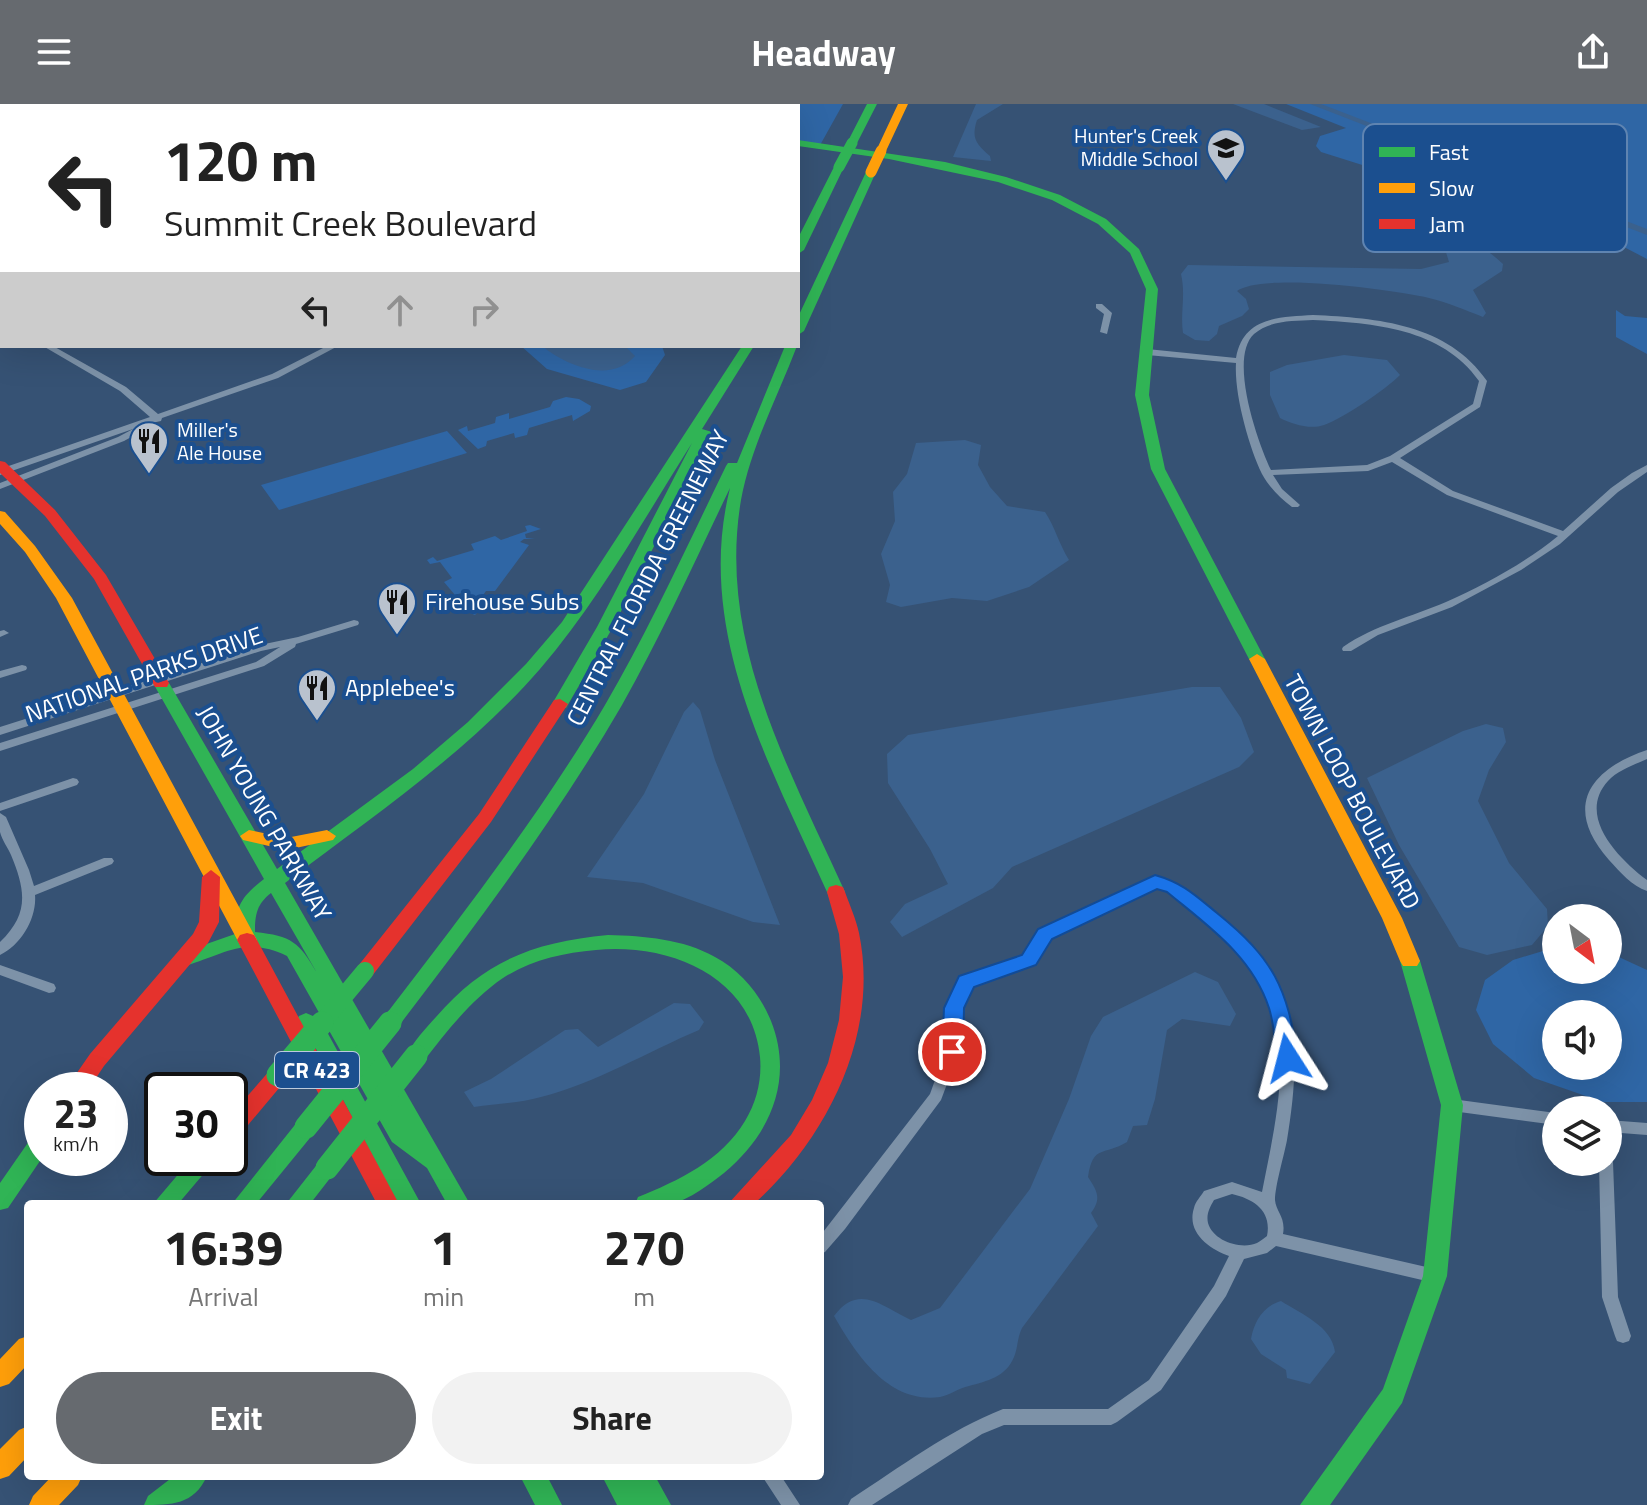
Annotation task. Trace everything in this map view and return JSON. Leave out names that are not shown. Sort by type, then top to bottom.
[{"type":"main road","points":[[800,246],[872,104]]},
{"type":"main road","points":[[800,327],[903,104]]},
{"type":"main road","name":"TOWN LOOP BOULEVARD","points":[[800,143],[997,178],[1076,205],[1120,231],[1132,243],[1143,258],[1152,288],[1141,388],[1158,469],[1392,918],[1417,978],[1452,1105],[1435,1276],[1393,1395],[1330,1486],[1313,1505]]},
{"type":"main road","name":"TOWN LOOP BOULEVARD","points":[[800,151],[997,178]]},
{"type":"main road","points":[[245,936],[245,915],[253,897],[474,726],[532,668],[568,625],[748,348]]},
{"type":"main road","name":"CENTRAL FLORIDA GREENEWAY","points":[[248,1110],[407,923],[467,843],[566,695],[748,348]]},
{"type":"main road","points":[[745,1200],[784,1160],[825,1099],[848,1038],[854,989],[853,940],[845,912],[745,688],[730,634],[725,597],[724,562],[735,495],[790,348]]},
{"type":"main road","name":"CENTRAL FLORIDA GREENEWAY","points":[[246,1200],[500,881],[615,703],[790,348]]},
{"type":"main road","name":"JOHN YOUNG PARKWAY","points":[[4,474],[50,513],[85,556],[164,687],[457,1200]]},
{"type":"main road","name":"CR 423","points":[[0,515],[45,570],[119,700],[386,1200]]},
{"type":"main road","points":[[249,836],[286,844],[304,843],[343,830]]},
{"type":"main road","points":[[89,1072],[185,959],[209,922],[211,872]]},
{"type":"main road","points":[[185,959],[210,946],[245,936],[285,944],[294,951],[400,1136],[439,1168]]},
{"type":"main road","points":[[300,1200],[468,994],[514,963],[544,951],[605,940],[636,941],[671,949],[719,971],[738,986],[765,1024],[772,1052],[772,1076],[766,1102],[755,1126],[724,1164],[691,1186],[656,1200]]},
{"type":"main road","points":[[284,1009],[313,1025],[408,1200]]},
{"type":"main road","points":[[0,1201],[24,1166]]},
{"type":"main road","points":[[168,1200],[190,1176]]},
{"type":"main road","points":[[0,1376],[24,1351]]},
{"type":"main road","points":[[0,1467],[24,1442]]},
{"type":"main road","points":[[42,1505],[65,1480]]},
{"type":"main road","points":[[157,1505],[189,1480]]},
{"type":"main road","points":[[535,1480],[549,1505]]},
{"type":"main road","points":[[617,1480],[631,1505]]},
{"type":"main road","points":[[643,1480],[658,1505]]},
{"type":"street","points":[[1099,306],[1108,313],[1104,332]]},
{"type":"street","points":[[1266,473],[1368,468],[1393,458],[1477,405],[1483,381],[1470,362],[1439,341],[1401,326],[1302,317],[1272,322],[1251,331],[1244,342],[1240,361],[1243,401],[1266,473],[1284,498],[1295,505]]},
{"type":"street","points":[[51,348],[123,389],[158,419]]},
{"type":"street","points":[[4,474],[121,439],[158,419],[275,376],[330,348]]},
{"type":"street","points":[[1147,352],[1240,361]]},
{"type":"street","points":[[1393,458],[1450,493],[1565,535]]},
{"type":"street","points":[[1347,649],[1367,633],[1461,599],[1565,535],[1598,501],[1647,468]]},
{"type":"street","name":"NATIONAL PARKS DRIVE","points":[[0,731],[260,664],[300,640],[354,623]]},
{"type":"street","points":[[0,675],[22,668]]},
{"type":"street","name":"NATIONAL PARKS DRIVE","points":[[0,747],[119,700]]},
{"type":"street","points":[[1647,754],[1604,777],[1593,794],[1591,809],[1595,832],[1611,856],[1647,887]]},
{"type":"street","points":[[0,950],[17,936],[30,909],[30,883],[0,817],[73,782]]},
{"type":"street","points":[[30,892],[108,861]]},
{"type":"street","points":[[824,1242],[936,1096],[952,1052],[954,1008],[966,982],[1029,960],[1045,934],[1155,882],[1173,887],[1238,940],[1261,966],[1280,1010],[1288,1058],[1287,1109],[1267,1204]]},
{"type":"street","points":[[0,970],[49,988]]},
{"type":"street","points":[[1452,1105],[1542,1117]]},
{"type":"street","points":[[1622,1127],[1647,1129]]},
{"type":"street","points":[[1606,1176],[1610,1297],[1623,1336]]},
{"type":"street","points":[[1219,1190],[1245,1190],[1267,1204],[1277,1221],[1274,1239],[1260,1251],[1239,1253],[1226,1250],[1205,1234],[1199,1224],[1202,1203],[1219,1190]]},
{"type":"street","points":[[1274,1239],[1435,1276]]},
{"type":"street","points":[[857,1505],[976,1429],[1003,1417],[1111,1417],[1155,1385],[1220,1291],[1239,1253]]},
{"type":"street","points":[[774,1480],[791,1505]]},
{"type":"shaded area","points":[[800,104],[843,104],[819,147],[800,143]]},
{"type":"shaded area","points":[[976,104],[1003,104],[977,120],[975,126],[976,140],[991,161],[953,157]]},
{"type":"shaded area","points":[[1233,104],[1264,104],[1321,127],[1302,130]]},
{"type":"shaded area","points":[[1286,104],[1647,104],[1647,259],[1627,249],[1627,124],[1363,124],[1363,165],[1321,152],[1316,146],[1320,136],[1346,128]]},
{"type":"shaded area","points":[[1446,252],[1489,252],[1503,264],[1502,271],[1473,290],[1486,313],[1483,317],[1412,295],[1330,284],[1274,283],[1237,291],[1246,299],[1249,309],[1242,316],[1219,326],[1217,334],[1209,341],[1195,340],[1183,333],[1181,274],[1188,265],[1421,269],[1449,262]]},
{"type":"shaded area","points":[[1616,310],[1625,316],[1647,318],[1647,354],[1616,337]]},
{"type":"shaded area","points":[[523,348],[663,348],[665,355],[646,382],[620,390],[547,369]]},
{"type":"shaded area","points":[[545,348],[627,348],[635,356],[614,369],[602,370],[576,365]]},
{"type":"shaded area","points":[[1344,355],[1387,360],[1400,375],[1364,403],[1324,425],[1307,427],[1280,418],[1270,395],[1270,372],[1287,365]]},
{"type":"shaded area","points":[[566,397],[579,399],[591,406],[590,411],[573,421],[572,415],[529,428],[527,435],[515,438],[514,433],[487,441],[486,446],[478,449],[458,430],[467,426],[468,431],[495,423],[496,417],[509,413],[509,419],[550,407],[553,401]]},
{"type":"shaded area","points":[[447,431],[467,453],[279,510],[261,485]]},
{"type":"shaded area","points":[[965,440],[981,445],[978,465],[990,487],[1007,506],[1045,512],[1069,560],[1029,587],[987,601],[952,598],[901,607],[886,602],[890,585],[881,554],[895,521],[893,492],[907,474],[916,443]]},
{"type":"shaded area","points":[[525,526],[541,529],[525,534],[526,538],[535,539],[520,542],[529,545],[495,591],[486,591],[479,601],[486,603],[475,615],[470,613],[478,608],[465,592],[455,595],[444,582],[452,578],[440,562],[430,564],[427,560],[433,557],[437,561],[474,550],[471,544],[495,536],[501,540],[527,531]]},
{"type":"shaded area","points":[[1192,687],[1220,687],[1241,718],[1254,752],[1239,767],[1012,867],[993,888],[902,937],[890,922],[905,904],[948,884],[930,849],[888,783],[887,754],[908,735]]},
{"type":"shaded area","points":[[693,702],[700,710],[715,760],[780,925],[753,922],[643,883],[587,877],[644,794],[684,712]]},
{"type":"shaded area","points":[[1486,724],[1503,728],[1506,742],[1489,770],[1478,801],[1509,863],[1543,904],[1542,933],[1532,945],[1487,955],[1459,947],[1399,845],[1367,778],[1463,731]]},
{"type":"shaded area","points":[[1542,951],[1542,984],[1622,984],[1622,958],[1647,970],[1647,1102],[1622,1102],[1622,1096],[1586,1096],[1534,1078],[1493,1044],[1476,1010],[1485,980],[1513,960]]},
{"type":"shaded area","points":[[1195,972],[1218,982],[1236,1014],[1230,1026],[1182,1019],[1167,1030],[1155,1099],[1147,1125],[1133,1126],[1127,1142],[1101,1152],[1093,1160],[1088,1177],[1097,1195],[1091,1213],[1098,1226],[1022,1328],[1011,1364],[995,1377],[940,1397],[905,1393],[889,1384],[863,1360],[834,1316],[843,1306],[861,1299],[871,1300],[911,1320],[940,1308],[1030,1189],[1069,1099],[1091,1036],[1103,1017]]},
{"type":"shaded area","points":[[674,1003],[690,1004],[704,1022],[699,1030],[601,1075],[561,1091],[508,1103],[474,1107],[464,1092],[491,1079],[565,1030],[578,1029],[598,1047]]},
{"type":"shaded area","points":[[1281,1301],[1322,1328],[1333,1343],[1335,1352],[1310,1384],[1287,1378],[1286,1370],[1261,1354],[1251,1339],[1260,1316]]},
{"type":"waterway","points":[[1314,104],[1366,124]]},
{"type":"waterway","points":[[1627,224],[1647,232]]},
{"type":"traffic: fast","points":[[852,143],[872,104]]},
{"type":"traffic: fast","points":[[800,143],[889,156],[1002,179],[1056,197],[1102,221],[1135,251],[1152,289],[1142,395],[1158,469],[1257,659]]},
{"type":"traffic: fast","points":[[839,167],[852,143]]},
{"type":"traffic: fast","points":[[800,246],[839,167]]},
{"type":"traffic: fast","points":[[800,327],[871,172]]},
{"type":"traffic: fast","points":[[245,936],[245,915],[253,897],[419,773],[474,726],[532,668],[568,625],[747,348]]},
{"type":"traffic: fast","points":[[790,348],[752,441],[734,500],[728,554],[730,605],[739,655],[753,703],[771,750],[836,892]]},
{"type":"traffic: fast","points":[[560,704],[605,627],[705,432]]},
{"type":"traffic: fast","points":[[394,1018],[509,865],[588,746],[645,646],[733,466]]},
{"type":"traffic: fast","points":[[161,683],[457,1200]]},
{"type":"traffic: fast","points":[[185,959],[239,940],[266,940],[294,951],[400,1136],[429,1160]]},
{"type":"traffic: fast","points":[[416,1056],[448,1017],[484,982],[512,964],[541,953],[573,945],[643,943],[677,950],[708,962],[735,981],[755,1007],[768,1041],[771,1073],[765,1103],[752,1130],[731,1154],[706,1175],[656,1200]]},
{"type":"traffic: fast","points":[[1313,1505],[1330,1486],[1393,1395],[1435,1276],[1452,1105],[1410,961]]},
{"type":"traffic: fast","points":[[278,1075],[365,971]]},
{"type":"traffic: fast","points":[[306,1127],[394,1018]]},
{"type":"traffic: fast","points":[[306,1021],[313,1025],[408,1200]]},
{"type":"traffic: fast","points":[[327,1168],[416,1056]]},
{"type":"traffic: fast","points":[[246,1200],[306,1127]]},
{"type":"traffic: fast","points":[[0,1201],[24,1166]]},
{"type":"traffic: fast","points":[[300,1200],[327,1168]]},
{"type":"traffic: fast","points":[[168,1200],[190,1176]]},
{"type":"traffic: fast","points":[[157,1505],[189,1480]]},
{"type":"traffic: fast","points":[[535,1480],[549,1505]]},
{"type":"traffic: fast","points":[[617,1480],[631,1505]]},
{"type":"traffic: fast","points":[[643,1480],[658,1505]]},
{"type":"traffic: slow","points":[[881,151],[903,104]]},
{"type":"traffic: slow","points":[[871,172],[881,151]]},
{"type":"traffic: slow","points":[[0,515],[30,549],[64,598],[247,940]]},
{"type":"traffic: slow","points":[[1257,659],[1392,918],[1410,961]]},
{"type":"traffic: slow","points":[[249,836],[286,844],[327,836]]},
{"type":"traffic: slow","points":[[0,1376],[24,1351]]},
{"type":"traffic: slow","points":[[0,1467],[24,1442]]},
{"type":"traffic: slow","points":[[42,1505],[65,1480]]},
{"type":"traffic: jam","points":[[0,465],[50,513],[101,578],[161,683]]},
{"type":"traffic: jam","points":[[365,971],[485,818],[560,704]]},
{"type":"traffic: jam","points":[[89,1072],[201,938],[209,922],[211,877]]},
{"type":"traffic: jam","points":[[743,1200],[771,1175],[799,1141],[822,1103],[839,1063],[850,1020],[853,977],[849,934],[836,892]]},
{"type":"traffic: jam","points":[[247,940],[386,1200]]},
{"type":"traffic: jam","points":[[248,1110],[278,1075]]},
{"type":"place","name":"Hunter's Creek Middle School","points":[[1226,182]]},
{"type":"place","name":"Miller's Ale House","points":[[149,475]]},
{"type":"place","name":"Firehouse Subs","points":[[397,636]]},
{"type":"place","name":"Applebee's","points":[[317,722]]},
{"type":"route","points":[[952,1052],[954,1008],[966,982],[1029,960],[1045,934],[1155,882],[1173,887],[1209,915],[1238,940],[1261,966],[1280,1010],[1288,1058]]}]
